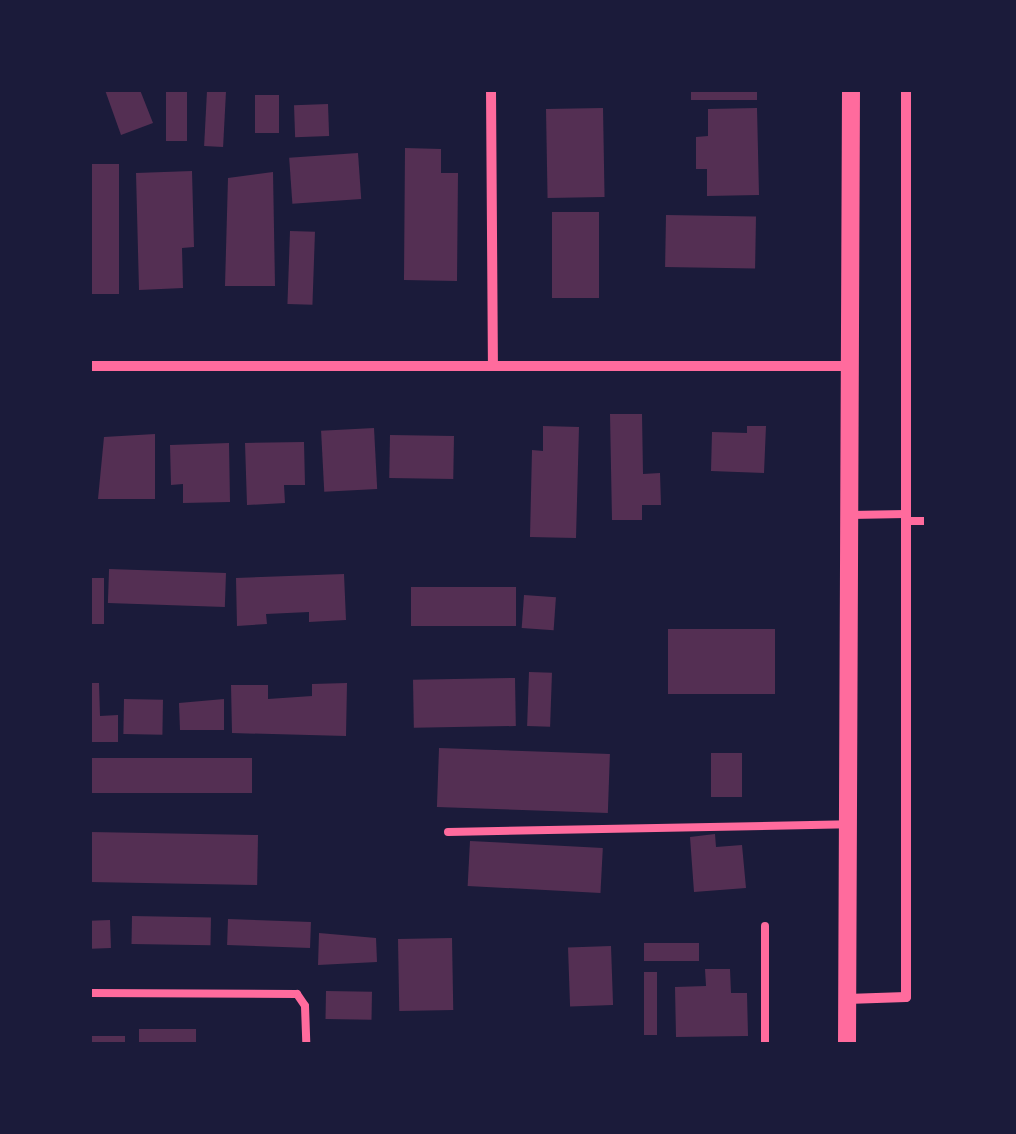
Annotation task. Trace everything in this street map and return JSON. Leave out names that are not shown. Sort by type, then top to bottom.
[{"type":"street","points":[[491,90],[493,364]]},
{"type":"street","points":[[847,1044],[851,90]]},
{"type":"street","points":[[847,998],[906,997],[906,90]]},
{"type":"street","points":[[90,366],[849,366]]},
{"type":"lane","points":[[849,514],[926,521]]},
{"type":"lane","points":[[448,832],[848,824]]},
{"type":"lane","points":[[765,1044],[766,926]]},
{"type":"lane","points":[[90,993],[297,994],[305,1006],[306,1044]]},
{"type":"building","points":[[105,90],[140,90],[153,123],[121,135]]},
{"type":"building","points":[[166,90],[187,90],[187,141],[166,141]]},
{"type":"building","points":[[691,90],[757,90],[757,100],[691,100]]},
{"type":"building","points":[[207,91],[226,92],[223,147],[204,146]]},
{"type":"building","points":[[255,95],[279,95],[279,133],[255,133]]},
{"type":"building","points":[[328,104],[329,136],[295,137],[294,105]]},
{"type":"building","points":[[603,108],[605,197],[548,198],[546,109]]},
{"type":"building","points":[[757,108],[759,195],[707,196],[707,169],[696,169],[696,137],[708,136],[708,109]]},
{"type":"building","points":[[405,148],[441,149],[441,173],[458,173],[457,281],[404,280]]},
{"type":"building","points":[[358,153],[361,199],[292,204],[289,158]]},
{"type":"building","points":[[90,164],[119,164],[119,294],[90,294]]},
{"type":"building","points":[[192,171],[194,247],[182,248],[183,288],[139,290],[136,173]]},
{"type":"building","points":[[273,172],[275,286],[225,286],[228,178]]},
{"type":"building","points":[[552,212],[599,212],[599,298],[552,298]]},
{"type":"building","points":[[666,215],[756,217],[755,269],[665,267]]},
{"type":"building","points":[[290,231],[315,232],[312,305],[287,304]]},
{"type":"building","points":[[610,414],[642,414],[643,474],[660,473],[661,505],[642,505],[642,520],[612,520]]},
{"type":"building","points":[[543,426],[579,427],[576,538],[530,537],[532,450],[543,451]]},
{"type":"building","points":[[747,426],[766,426],[764,473],[711,471],[712,432],[747,433]]},
{"type":"building","points":[[374,428],[377,489],[324,492],[321,431]]},
{"type":"building","points":[[155,434],[155,499],[98,499],[104,437]]},
{"type":"building","points":[[390,435],[454,436],[453,479],[389,478]]},
{"type":"building","points":[[304,442],[305,485],[284,485],[285,503],[247,505],[245,443]]},
{"type":"building","points":[[229,443],[230,502],[183,503],[183,484],[171,485],[170,445]]},
{"type":"building","points":[[109,569],[226,573],[225,607],[108,603]]},
{"type":"building","points":[[344,574],[346,620],[309,622],[309,612],[266,614],[267,624],[237,626],[236,578]]},
{"type":"building","points":[[90,578],[104,578],[104,624],[90,624]]},
{"type":"building","points":[[411,587],[516,587],[516,626],[411,626]]},
{"type":"building","points":[[524,595],[556,597],[554,630],[522,628]]},
{"type":"building","points":[[668,629],[775,629],[775,694],[668,694]]},
{"type":"building","points":[[529,672],[552,673],[550,727],[527,726]]},
{"type":"building","points":[[515,678],[516,726],[414,728],[413,680]]},
{"type":"building","points":[[90,683],[99,683],[100,716],[118,715],[118,742],[90,742]]},
{"type":"building","points":[[347,683],[346,736],[232,733],[231,685],[268,685],[268,699],[312,696],[312,684]]},
{"type":"building","points":[[124,699],[163,700],[162,735],[123,734]]},
{"type":"building","points":[[224,699],[224,730],[180,730],[179,703]]},
{"type":"building","points":[[439,748],[610,754],[608,813],[437,807]]},
{"type":"building","points":[[711,753],[742,753],[742,797],[711,797]]},
{"type":"building","points":[[90,758],[252,758],[252,793],[90,793]]},
{"type":"building","points":[[90,832],[258,835],[257,885],[90,882]]},
{"type":"building","points":[[715,834],[716,847],[742,845],[746,888],[694,892],[690,837]]},
{"type":"building","points":[[470,841],[603,848],[600,893],[468,886]]},
{"type":"building","points":[[132,916],[211,917],[210,945],[132,944]]},
{"type":"building","points":[[228,919],[311,922],[310,948],[227,945]]},
{"type":"building","points":[[110,920],[111,948],[91,949],[90,921]]},
{"type":"building","points":[[319,933],[376,938],[377,962],[318,965]]},
{"type":"building","points":[[452,938],[453,1010],[399,1011],[398,939]]},
{"type":"building","points":[[644,943],[699,943],[699,961],[644,961]]},
{"type":"building","points":[[611,946],[613,1005],[570,1006],[568,948]]},
{"type":"building","points":[[705,969],[730,969],[731,993],[747,993],[748,1036],[676,1037],[675,987],[706,986]]},
{"type":"building","points":[[644,972],[657,972],[657,1035],[644,1035]]},
{"type":"building","points":[[326,991],[372,992],[372,1020],[326,1019]]},
{"type":"building","points":[[139,1029],[196,1029],[196,1044],[139,1044]]},
{"type":"building","points":[[90,1036],[125,1036],[125,1044],[90,1044]]}]
